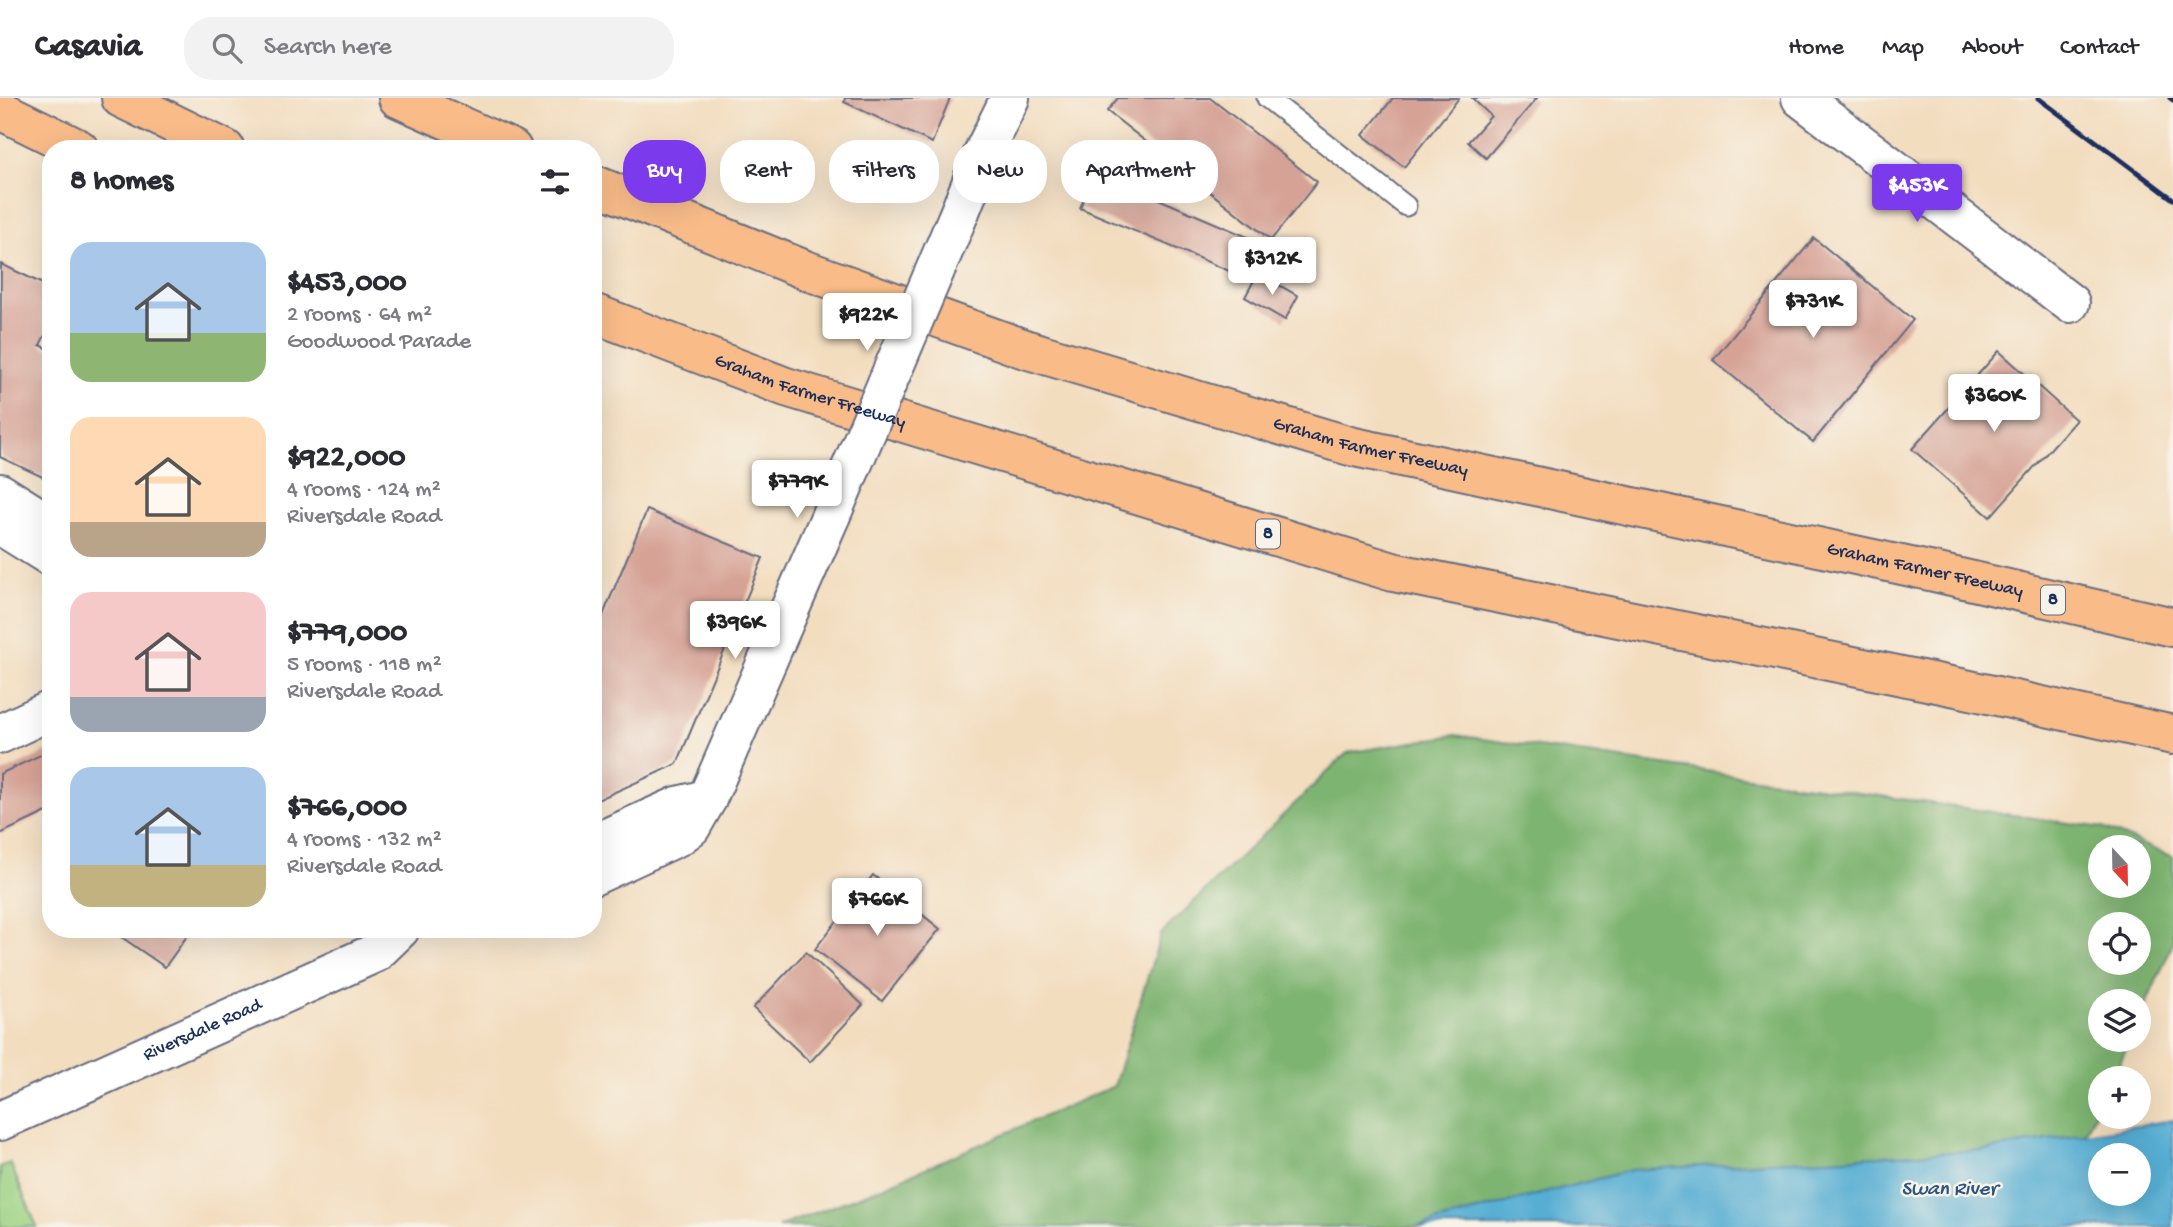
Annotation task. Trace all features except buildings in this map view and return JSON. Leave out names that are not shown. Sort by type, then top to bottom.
[{"type":"highway","points":[[121,98],[207,140]]},
{"type":"highway","points":[[398,98],[492,140]]},
{"type":"highway","points":[[0,110],[61,140]]},
{"type":"highway","name":"Graham Farmer Freeway","points":[[602,188],[808,271],[1025,349],[1350,446],[1920,569],[2173,627]]},
{"type":"highway","name":"Graham Farmer Freeway","points":[[602,316],[786,387],[1393,572],[1961,688],[2173,735]]},
{"type":"street","points":[[602,872],[679,836],[691,827],[707,799],[831,515],[985,149],[1010,98]]},
{"type":"street","points":[[1801,98],[2070,303]]},
{"type":"street","points":[[0,493],[42,519]]},
{"type":"street","points":[[0,525],[42,551]]},
{"type":"street","points":[[0,734],[42,714]]},
{"type":"street","points":[[602,840],[678,806],[707,799]]},
{"type":"street","name":"Riversdale Road","points":[[0,1121],[375,953],[391,938]]},
{"type":"lane","points":[[1267,98],[1406,206]]},
{"type":"green space","points":[[1455,735],[2103,828],[2120,835],[2088,835],[2088,898],[2151,898],[2151,848],[2173,857],[2173,943],[2151,993],[2151,989],[2088,989],[2088,1052],[2125,1052],[2118,1066],[2088,1066],[2088,1128],[2085,1134],[1987,1150],[1631,1170],[1417,1227],[778,1227],[875,1190],[1114,1086],[1161,934],[1347,753]]},
{"type":"green space","points":[[10,1163],[37,1227],[0,1227],[0,1167]]},
{"type":"water","name":"Swan River","points":[[2173,1120],[2173,1227],[1417,1227],[1631,1170],[1987,1150],[2117,1129],[2151,1129],[2151,1124]]},
{"type":"railway","points":[[2038,98],[2173,199]]}]
